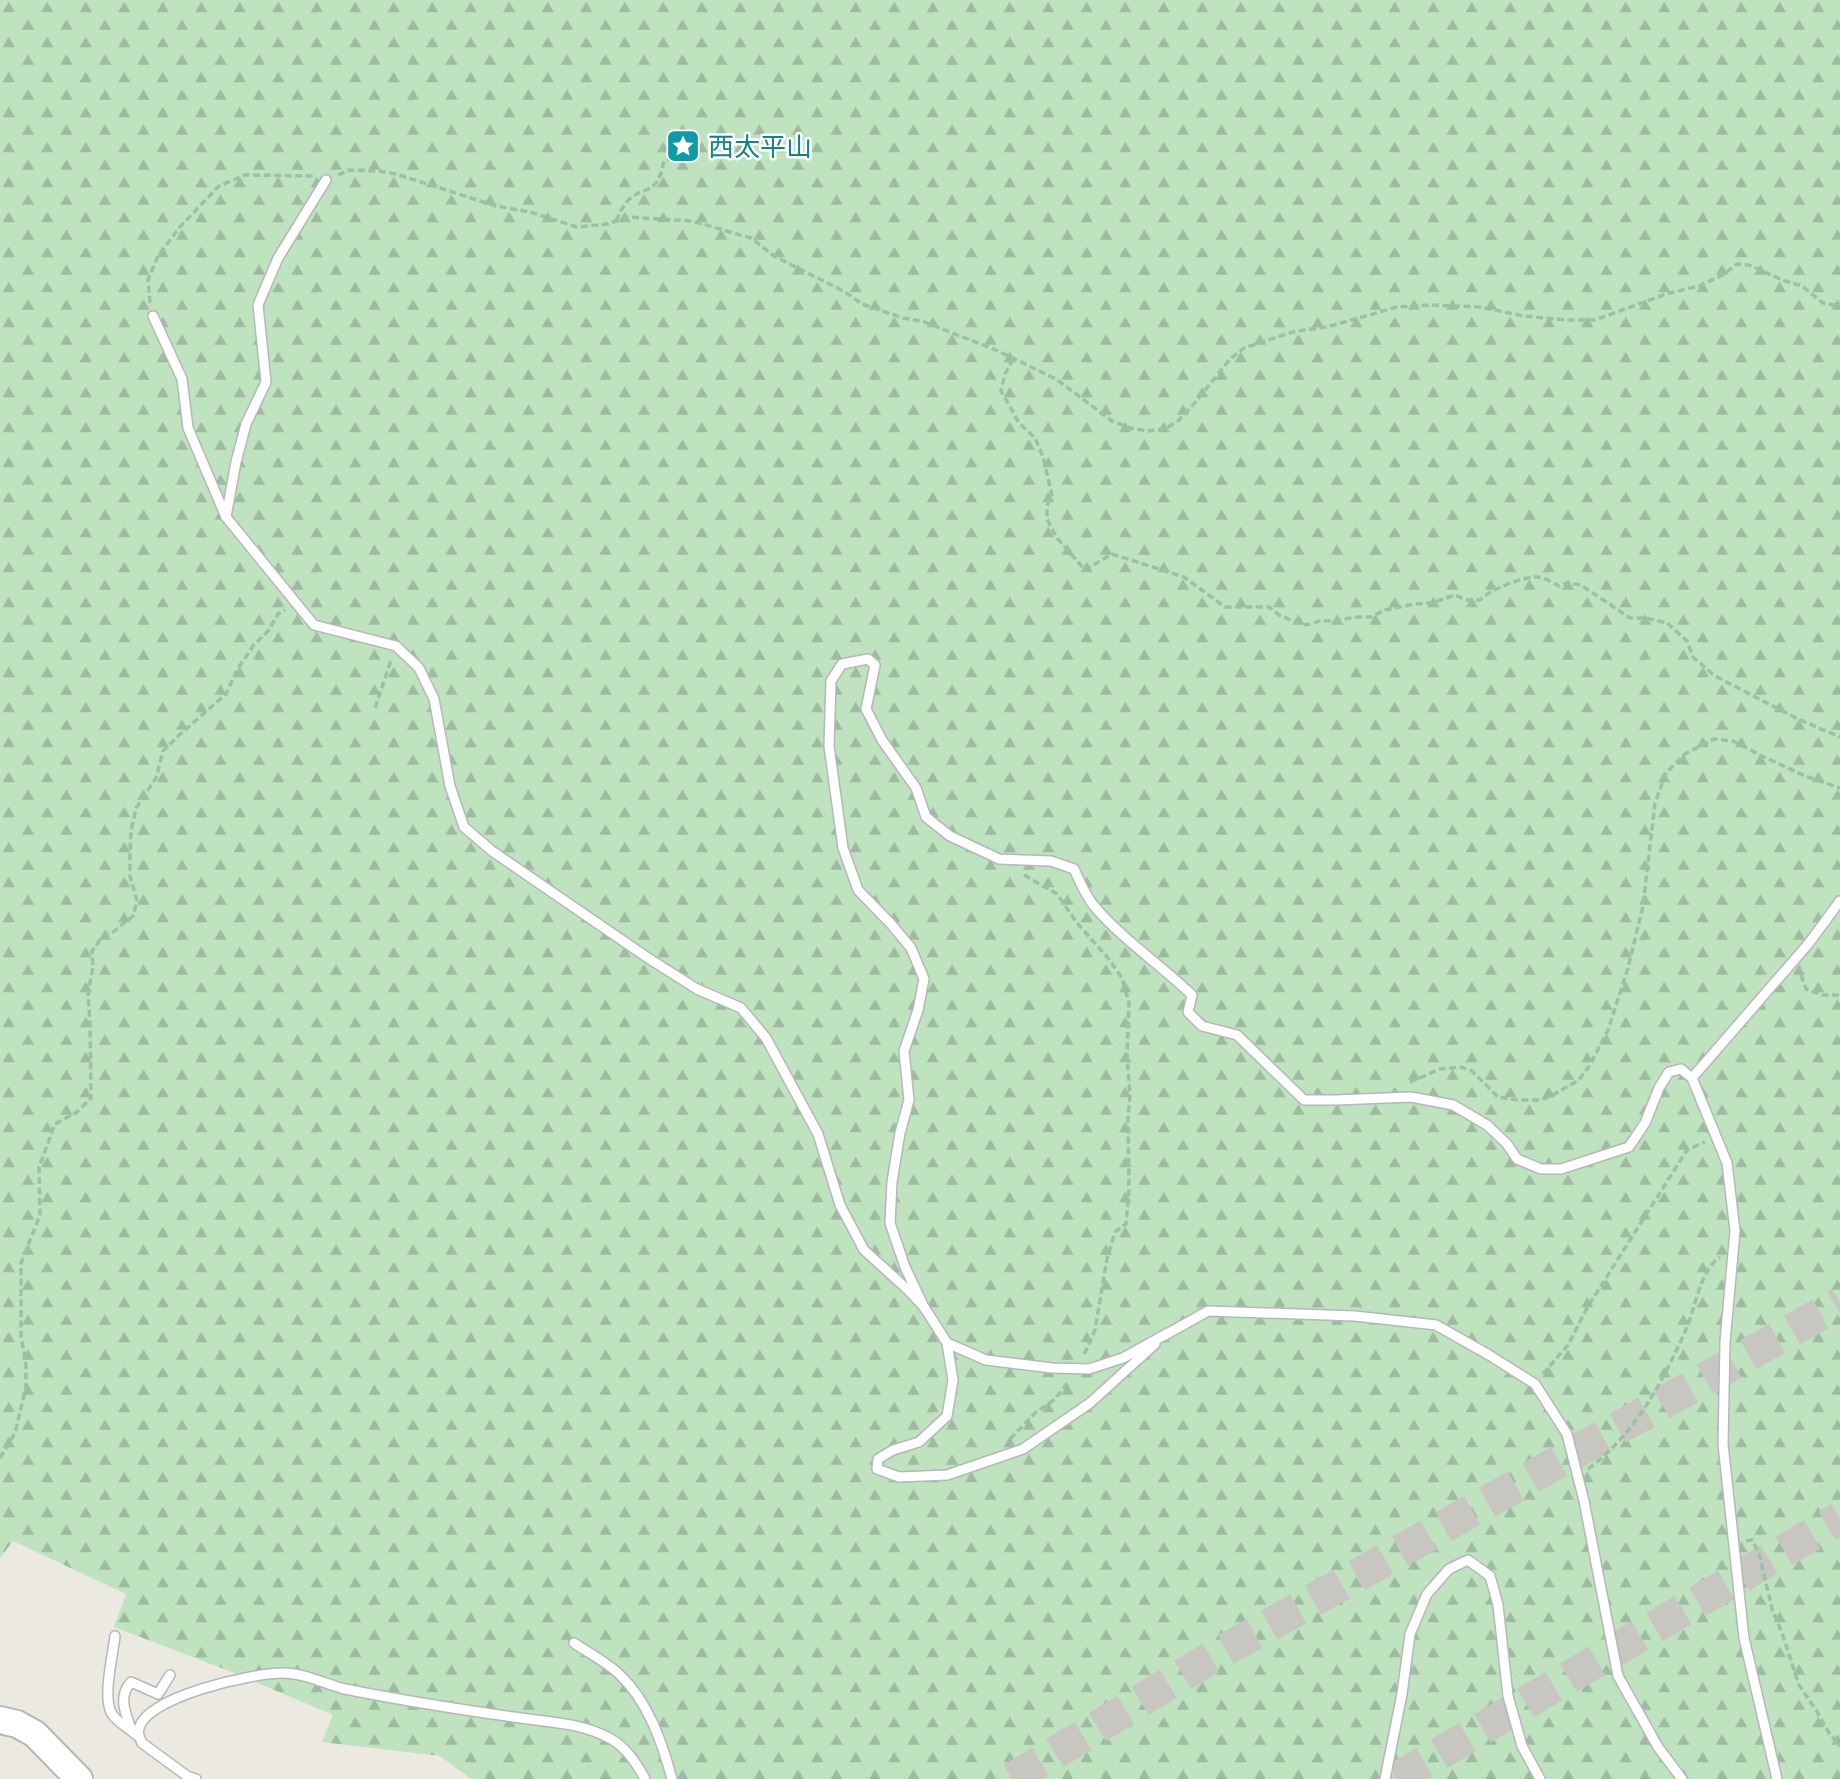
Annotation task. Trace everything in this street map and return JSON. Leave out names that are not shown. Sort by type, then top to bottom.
[{"type":"street","points":[[0,1720],[17,1724],[35,1734],[79,1779]]},
{"type":"lane","points":[[226,517],[246,424],[266,382],[258,305],[278,258],[326,180]]},
{"type":"lane","points":[[153,316],[182,379],[188,428],[226,517],[314,625],[396,646],[419,668],[434,699],[450,786],[464,827],[492,850],[648,958],[697,989],[741,1008],[766,1038],[818,1134],[840,1205],[864,1250],[924,1307]]},
{"type":"lane","points":[[1168,1333],[1090,1402],[1023,1449],[947,1475],[899,1477],[877,1469],[878,1459],[893,1450],[919,1442],[947,1416],[953,1380],[947,1343],[924,1307],[905,1267],[890,1223],[892,1182],[900,1133],[909,1100],[904,1051],[918,1010],[924,979],[911,948],[858,890],[843,848],[829,746],[831,681],[842,664],[869,659],[875,665],[866,709],[882,740],[916,788],[926,817],[950,836],[999,859],[1051,861],[1074,869],[1093,906],[1192,995],[1188,1012],[1202,1026],[1237,1035],[1304,1100],[1410,1097],[1453,1105],[1487,1125],[1507,1143],[1517,1159],[1541,1169],[1561,1169],[1629,1147],[1645,1123],[1659,1088],[1669,1072],[1681,1069],[1692,1078],[1727,1163],[1735,1231],[1725,1342],[1723,1444],[1744,1638],[1777,1779]]},
{"type":"lane","points":[[1692,1078],[1794,960],[1840,901]]},
{"type":"lane","points":[[947,1343],[986,1360],[1052,1368],[1089,1369],[1123,1358],[1208,1311],[1355,1316],[1436,1325],[1489,1355],[1535,1384],[1566,1434],[1618,1676],[1658,1747],[1682,1779]]},
{"type":"lane","points":[[1385,1779],[1402,1694],[1410,1634],[1427,1594],[1449,1569],[1468,1560],[1490,1576],[1498,1605],[1507,1696],[1522,1746],[1540,1779]]},
{"type":"lane","points":[[115,1636],[108,1704],[112,1714],[135,1733]]},
{"type":"lane","points":[[574,1643],[619,1674],[637,1694],[661,1741],[672,1779]]},
{"type":"lane","points":[[135,1733],[151,1711],[169,1701],[260,1675],[294,1673],[342,1688],[583,1727],[612,1739],[627,1751],[645,1779]]},
{"type":"lane","points":[[170,1675],[158,1694],[131,1682],[123,1699],[125,1712],[142,1743],[187,1776],[196,1779]]},
{"type":"path","points":[[616,221],[630,198],[658,181],[664,162],[682,156]]},
{"type":"path","points":[[153,316],[148,280],[158,256],[179,228],[219,187],[245,175],[314,175],[326,180],[349,170],[396,174],[496,206],[530,212],[577,227],[607,224],[627,217],[692,220],[751,237],[774,256],[845,292],[862,304],[930,324],[972,340],[1056,379],[1112,421],[1148,431],[1165,429],[1178,421],[1230,359],[1244,348],[1296,331],[1327,327],[1397,307],[1480,307],[1524,316],[1595,320],[1666,294],[1699,286],[1723,275],[1737,264],[1749,265],[1785,282],[1802,286],[1823,303],[1840,306]]},
{"type":"path","points":[[1013,359],[1005,374],[1001,391],[1019,423],[1035,438],[1043,457],[1052,495],[1047,506],[1047,519],[1057,538],[1085,570],[1112,554],[1184,577],[1224,607],[1269,607],[1279,615],[1302,625],[1371,617],[1385,610],[1432,603],[1455,595],[1466,600],[1480,600],[1486,593],[1539,577],[1559,586],[1567,583],[1581,585],[1630,618],[1646,618],[1667,623],[1687,641],[1693,657],[1715,676],[1798,719],[1840,737]]},
{"type":"path","points":[[0,1458],[15,1433],[26,1387],[26,1365],[20,1336],[22,1263],[40,1215],[39,1167],[55,1124],[77,1112],[91,1098],[88,994],[93,967],[92,951],[102,937],[133,916],[137,901],[130,876],[130,856],[131,831],[136,808],[156,778],[163,751],[226,694],[237,670],[253,646],[268,631],[278,614],[296,603]]},
{"type":"path","points":[[375,708],[396,646]]},
{"type":"path","points":[[1406,1083],[1440,1069],[1461,1067],[1472,1071],[1498,1097],[1540,1100],[1579,1080],[1608,1030],[1628,968],[1643,906],[1655,803],[1666,774],[1685,754],[1714,739],[1734,741],[1762,757],[1840,788]]},
{"type":"path","points":[[993,1459],[1027,1421],[1055,1399],[1079,1368],[1095,1330],[1107,1259],[1115,1232],[1126,1224],[1130,1095],[1127,1057],[1129,1003],[1122,978],[1057,894],[999,859]]},
{"type":"path","points":[[1794,960],[1806,989],[1822,995],[1840,995]]},
{"type":"path","points":[[1535,1384],[1569,1345],[1587,1308],[1687,1150],[1716,1137]]},
{"type":"path","points":[[1577,1476],[1607,1455],[1626,1434],[1658,1389],[1686,1331],[1702,1284],[1713,1262],[1734,1248]]},
{"type":"path","points":[[1735,1544],[1752,1540],[1759,1553],[1772,1609],[1798,1685],[1840,1746]]},
{"type":"green space","points":[[0,0],[1840,0],[1840,1779],[471,1779],[440,1756],[322,1742],[333,1715],[237,1674],[114,1627],[126,1594],[13,1541],[0,1558]]},
{"type":"tunnel","points":[[1012,1779],[1209,1659],[1840,1303]]},
{"type":"tunnel","points":[[1396,1779],[1840,1518]]},
{"type":"place","name":"西太平山","points":[[683,146]]}]
